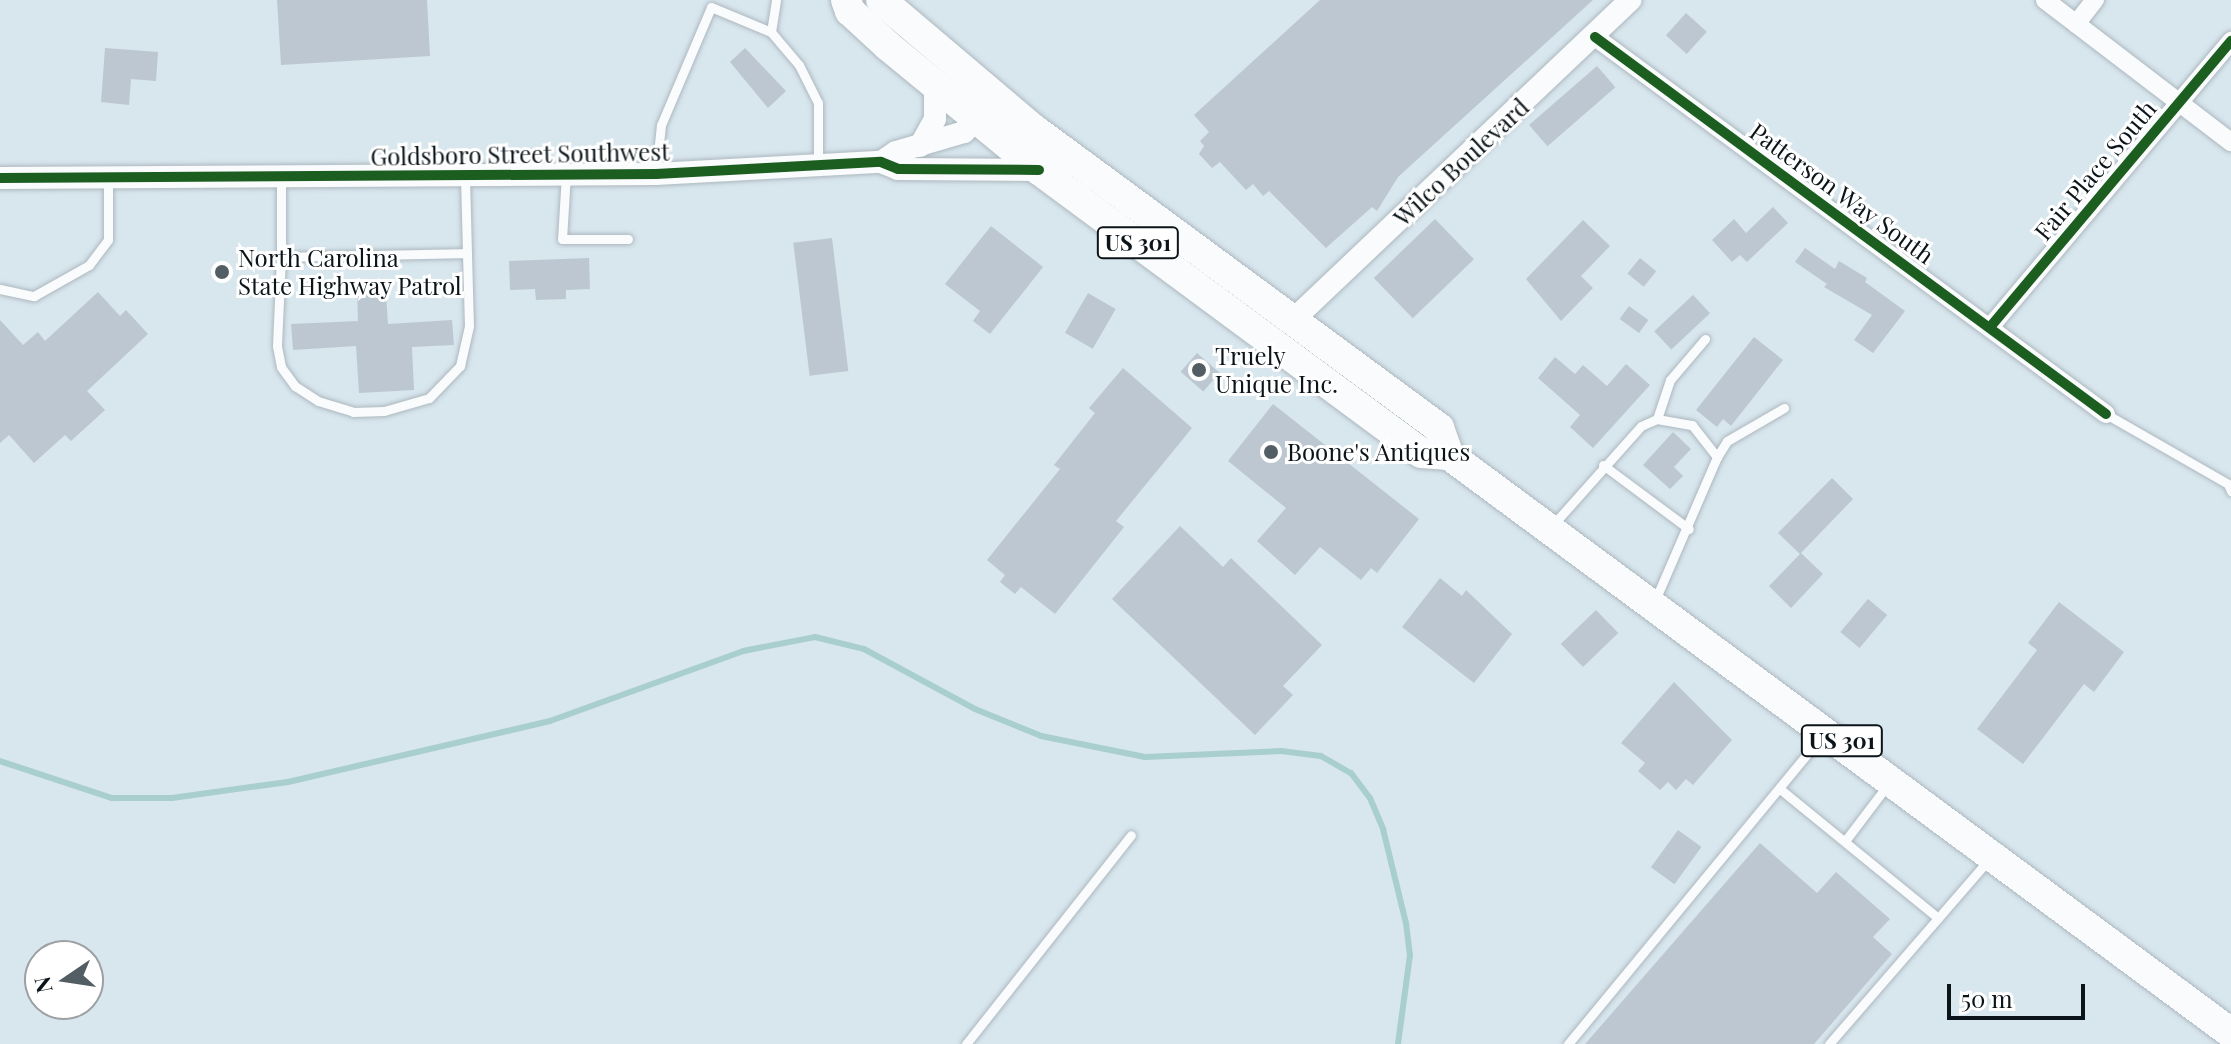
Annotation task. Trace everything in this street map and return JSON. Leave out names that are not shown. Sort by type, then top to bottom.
[{"type":"highway","name":"US 301","points":[[846,0],[850,11],[935,88],[986,110],[1291,322],[1439,428],[1449,455]]},
{"type":"highway","name":"US 301","points":[[881,0],[1039,170],[1421,453],[1449,455],[1892,778],[2231,1033]]},
{"type":"street","name":"Wilco Boulevard","points":[[1291,322],[1595,37],[1630,0]]},
{"type":"street","points":[[2045,0],[2231,142]]},
{"type":"street","points":[[2076,24],[2095,0]]},
{"type":"street","name":"Patterson Way South","points":[[1595,37],[1991,326],[2106,414]]},
{"type":"street","name":"Fair Place South","points":[[1991,326],[2176,102],[2231,41]]},
{"type":"street","points":[[920,146],[935,119],[935,88]]},
{"type":"street","name":"Goldsboro Street Southwest","points":[[0,178],[656,174],[881,162],[964,132],[986,110]]},
{"type":"street","name":"Goldsboro Street Southwest","points":[[881,162],[898,169],[1039,170]]},
{"type":"lane","points":[[771,32],[776,0]]},
{"type":"lane","points":[[656,174],[661,125],[711,4],[771,32],[799,65],[818,103],[818,164]]},
{"type":"lane","points":[[566,174],[562,239],[628,239]]},
{"type":"lane","points":[[281,176],[277,346],[281,367],[295,386],[318,401],[353,412],[384,411],[429,398],[460,366],[469,326],[465,175]]},
{"type":"lane","points":[[0,289],[34,296],[89,265],[108,240],[108,177]]},
{"type":"lane","points":[[281,257],[467,253]]},
{"type":"lane","points":[[1657,419],[1670,380],[1705,339]]},
{"type":"lane","points":[[1652,605],[1689,529],[1717,457],[1727,441],[1784,408]]},
{"type":"lane","points":[[2106,414],[2230,485]]},
{"type":"lane","points":[[1549,529],[1641,426],[1657,419],[1692,425],[1717,457]]},
{"type":"lane","points":[[1603,465],[1689,529]]},
{"type":"lane","points":[[1568,1044],[1827,730]]},
{"type":"lane","points":[[1845,841],[1892,778]]},
{"type":"lane","points":[[1780,789],[1938,918]]},
{"type":"lane","points":[[966,1044],[1131,835]]},
{"type":"lane","points":[[1829,1044],[1994,854]]},
{"type":"building","points":[[277,0],[427,0],[430,56],[281,65]]},
{"type":"building","points":[[1320,0],[1593,0],[1398,177],[1377,211],[1372,207],[1326,248],[1269,191],[1263,196],[1253,184],[1246,190],[1220,162],[1212,168],[1199,154],[1204,146],[1200,141],[1209,132],[1194,115]]},
{"type":"building","points":[[1686,13],[1707,32],[1687,54],[1666,35]]},
{"type":"building","points":[[105,48],[158,52],[156,81],[131,79],[129,105],[101,102]]},
{"type":"building","points":[[745,48],[786,91],[768,108],[730,62]]},
{"type":"building","points":[[1597,66],[1615,87],[1547,146],[1529,125]]},
{"type":"building","points":[[1773,207],[1788,223],[1747,262],[1740,255],[1732,262],[1712,240],[1734,219],[1746,233]]},
{"type":"building","points":[[1435,219],[1474,259],[1413,318],[1374,278]]},
{"type":"building","points":[[1583,220],[1610,246],[1581,276],[1593,288],[1561,321],[1526,279]]},
{"type":"building","points":[[991,226],[1043,267],[990,334],[973,321],[980,311],[945,284]]},
{"type":"building","points":[[832,238],[848,371],[810,376],[793,243]]},
{"type":"building","points":[[1805,248],[1835,269],[1839,261],[1867,278],[1865,282],[1905,311],[1873,353],[1854,340],[1872,315],[1824,287],[1827,284],[1795,262]]},
{"type":"building","points":[[589,258],[590,289],[566,290],[566,299],[536,300],[535,289],[510,290],[509,261]]},
{"type":"building","points":[[1640,258],[1656,271],[1644,287],[1627,274]]},
{"type":"building","points":[[385,281],[388,324],[452,320],[454,345],[412,347],[414,390],[359,393],[356,346],[293,350],[291,324],[358,321],[357,290],[365,290],[365,282]]},
{"type":"building","points":[[98,292],[120,316],[126,310],[148,334],[87,391],[105,410],[71,441],[65,435],[34,463],[9,435],[0,443],[0,320],[23,345],[38,332],[45,341]]},
{"type":"building","points":[[1088,293],[1116,309],[1093,349],[1065,333]]},
{"type":"building","points":[[1693,295],[1710,313],[1671,349],[1654,331]]},
{"type":"building","points":[[1629,306],[1648,320],[1639,333],[1620,319]]},
{"type":"building","points":[[1754,337],[1783,360],[1731,426],[1723,419],[1717,427],[1696,410]]},
{"type":"building","points":[[1197,353],[1220,373],[1203,392],[1181,372]]},
{"type":"building","points":[[1555,357],[1575,374],[1583,365],[1607,386],[1626,364],[1650,385],[1593,448],[1570,427],[1580,415],[1538,378]]},
{"type":"building","points":[[1123,368],[1192,428],[1116,521],[1124,527],[1055,614],[1021,587],[1015,594],[1000,582],[1005,575],[987,560],[1060,469],[1054,465],[1095,413],[1089,408]]},
{"type":"building","points":[[1273,404],[1419,519],[1377,573],[1371,568],[1361,580],[1320,547],[1295,575],[1257,541],[1286,508],[1228,461]]},
{"type":"building","points":[[1673,432],[1691,449],[1674,467],[1683,476],[1670,489],[1643,465]]},
{"type":"building","points":[[1832,478],[1853,499],[1801,553],[1823,574],[1791,608],[1769,586],[1800,554],[1778,533]]},
{"type":"building","points":[[1180,526],[1223,567],[1231,558],[1322,645],[1283,686],[1293,695],[1255,735],[1112,599]]},
{"type":"building","points":[[1440,578],[1462,596],[1466,590],[1512,634],[1474,683],[1402,627]]},
{"type":"building","points":[[1868,599],[1887,615],[1860,648],[1840,632]]},
{"type":"building","points":[[2059,602],[2124,652],[2094,692],[2084,684],[2023,764],[1977,729],[2037,650],[2028,643]]},
{"type":"building","points":[[1596,610],[1618,633],[1583,667],[1561,644]]},
{"type":"building","points":[[1674,682],[1732,740],[1693,785],[1686,779],[1676,790],[1668,782],[1660,790],[1638,771],[1645,763],[1621,743]]},
{"type":"building","points":[[1678,830],[1701,847],[1674,884],[1651,867]]},
{"type":"building","points":[[1760,843],[1817,893],[1836,872],[1890,919],[1873,937],[1892,954],[1814,1044],[1585,1044]]},
{"type":"waterway","points":[[0,761],[112,798],[172,798],[288,782],[550,721],[743,651],[815,637],[864,649],[975,709],[1041,736],[1145,757],[1281,751],[1321,756],[1351,773],[1370,798],[1383,829],[1406,923],[1410,955],[1398,1044]]},
{"type":"cycle path","points":[[1595,37],[2106,414]]},
{"type":"cycle path","points":[[1991,326],[2231,41]]},
{"type":"cycle path","points":[[0,178],[656,174],[881,162],[898,169],[1039,170]]},
{"type":"place","name":"North Carolina State Highway Patrol","points":[[222,272]]},
{"type":"place","name":"Truely Unique Inc.","points":[[1199,370]]},
{"type":"place","name":"Boone's Antiques","points":[[1271,452]]}]
